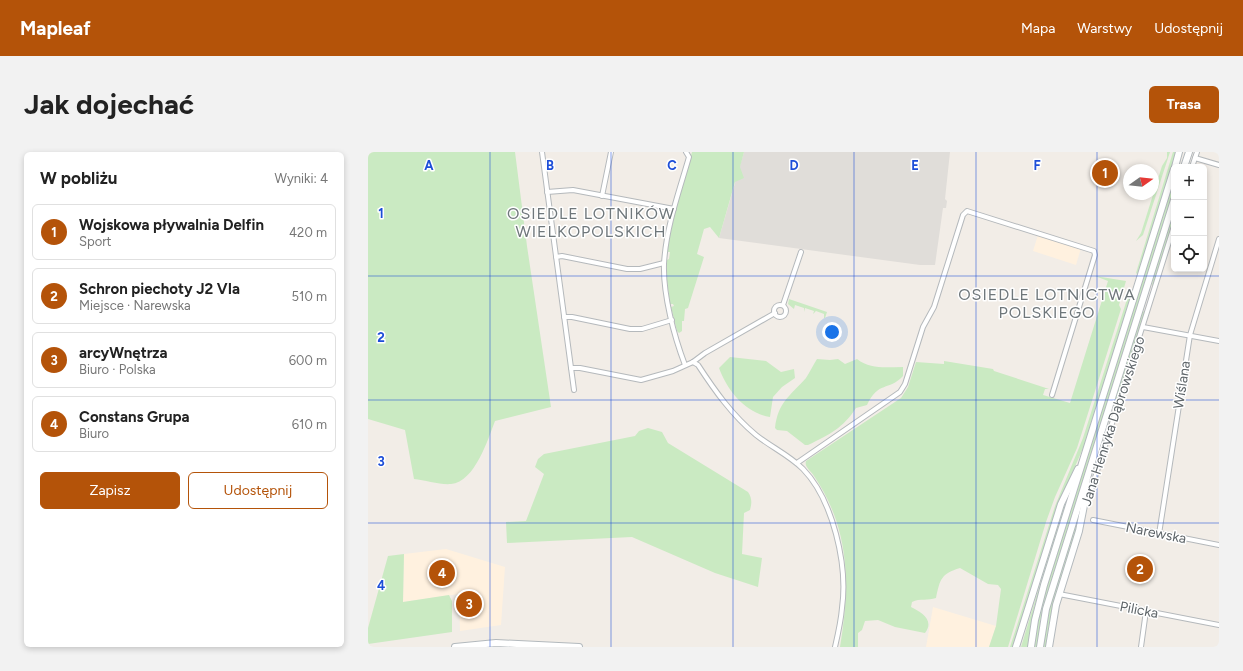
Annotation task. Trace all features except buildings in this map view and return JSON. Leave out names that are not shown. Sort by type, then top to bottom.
[{"type":"main road","name":"Jana Henryka Dąbrowskiego","points":[[1175,164],[1179,152]]},
{"type":"main road","points":[[1185,164],[1189,152]]},
{"type":"main road","name":"Jana Henryka Dąbrowskiego","points":[[1086,453],[1171,178]]},
{"type":"main road","name":"Jana Henryka Dąbrowskiego","points":[[1096,450],[1171,210]]},
{"type":"main road","points":[[1049,647],[1052,621],[1080,524],[1096,450]]},
{"type":"main road","points":[[1040,647],[1046,608],[1096,450]]},
{"type":"main road","points":[[1017,647],[1063,500],[1086,453]]},
{"type":"main road","points":[[1031,647],[1042,594],[1086,453]]},
{"type":"main road","points":[[455,647],[496,643],[579,647]]},
{"type":"street","points":[[542,152],[574,390]]},
{"type":"street","points":[[602,196],[611,152]]},
{"type":"street","points":[[685,366],[665,289],[664,263],[666,243],[674,209],[689,157],[686,152]]},
{"type":"street","points":[[1193,164],[1197,152]]},
{"type":"street","points":[[1195,158],[1219,165]]},
{"type":"street","points":[[547,192],[573,190],[674,209]]},
{"type":"street","points":[[797,463],[897,395],[905,384],[923,327],[934,307],[963,215],[967,211],[1094,251],[1095,256],[1052,395]]},
{"type":"street","name":"Jana Henryka Dąbrowskiego","points":[[1080,524],[1171,235]]},
{"type":"street","name":"Wiślana","points":[[1159,534],[1190,335],[1219,240]]},
{"type":"street","points":[[775,313],[778,316],[784,315],[786,310],[783,305],[801,252]]},
{"type":"street","points":[[556,257],[562,256],[627,269],[640,269],[664,263]]},
{"type":"street","points":[[775,313],[776,306],[783,305]]},
{"type":"street","points":[[571,368],[580,368],[641,380],[674,371],[693,362],[705,353],[775,313]]},
{"type":"street","points":[[564,317],[572,317],[630,329],[642,329],[672,320]]},
{"type":"street","points":[[1142,327],[1190,335],[1219,342]]},
{"type":"street","points":[[693,362],[698,365],[733,414],[757,436],[797,463],[814,483],[830,516],[836,535],[843,593],[842,608],[835,647]]},
{"type":"street","name":"Narewska","points":[[1094,520],[1219,545]]},
{"type":"street","name":"Pilicka","points":[[1059,594],[1219,625]]},
{"type":"street","points":[[1141,647],[1146,611]]},
{"type":"shaded area","points":[[744,152],[950,152],[945,199],[947,201],[946,208],[943,208],[935,265],[920,265],[719,238]]},
{"type":"shaded area","points":[[1038,235],[1081,248],[1076,265],[1033,251]]},
{"type":"shaded area","points":[[446,549],[505,567],[501,625],[460,631],[459,594],[403,602],[404,554]]},
{"type":"shaded area","points":[[933,607],[996,626],[989,647],[926,647]]},
{"type":"green space","points":[[368,152],[515,152],[527,246],[551,407],[495,421],[474,468],[467,476],[451,484],[442,484],[414,479],[405,430],[368,419]]},
{"type":"green space","points":[[692,152],[744,152],[740,167],[744,178],[735,182],[719,238],[710,227],[704,229],[697,254],[704,257],[688,308],[685,309],[684,321],[682,321],[682,331],[679,333],[677,331],[671,307],[674,306],[673,304],[670,304],[667,281],[667,260],[669,259],[670,252],[667,252],[667,248]]},
{"type":"green space","points":[[1167,152],[1170,152],[1159,186],[1159,176],[1162,166],[1167,158]]},
{"type":"green space","points":[[1173,152],[1177,152],[1173,164],[1171,164],[1171,171],[1144,258],[1137,274],[1136,273]]},
{"type":"green space","points":[[1171,190],[1171,199],[1051,581],[1041,617],[1037,647],[1034,647],[1038,620],[1045,593]]},
{"type":"green space","points":[[1151,200],[1154,200],[1143,235],[1136,241],[1141,233]]},
{"type":"green space","points":[[1171,218],[1171,230],[1154,284],[1152,286],[1153,277]]},
{"type":"green space","points":[[1095,276],[1126,281],[1119,305],[1121,309],[1077,448],[1055,497],[1046,522],[1008,647],[989,647],[996,626],[1001,589],[998,585],[988,584],[960,568],[942,578],[936,598],[912,602],[911,607],[919,611],[928,620],[928,628],[925,633],[895,627],[878,620],[865,621],[862,630],[858,633],[858,647],[840,647],[846,599],[844,551],[832,509],[821,486],[807,467],[806,461],[901,398],[908,387],[916,362],[944,364],[944,361],[993,369],[994,371],[1049,389],[1045,389],[1043,395],[1070,403],[1108,281]]},
{"type":"green space","points":[[1128,296],[1130,296],[1130,302],[1087,439],[1060,501],[1013,647],[1010,647],[1055,506],[1083,438]]},
{"type":"green space","points":[[789,299],[827,312],[825,318],[824,314],[816,311],[813,314],[814,311],[805,308],[804,312],[804,308],[795,305],[794,309],[788,304]]},
{"type":"green space","points":[[1143,311],[1145,313],[1099,462],[1099,457],[1117,393]]},
{"type":"green space","points":[[730,357],[766,361],[781,372],[794,369],[795,378],[782,387],[773,397],[770,417],[761,415],[745,406],[732,392],[719,368]]},
{"type":"green space","points":[[817,359],[838,359],[845,364],[857,359],[862,363],[873,366],[903,367],[903,376],[893,384],[876,392],[871,397],[867,405],[856,408],[841,426],[816,441],[805,445],[787,431],[777,430],[775,428],[782,406],[806,378]]},
{"type":"green space","points":[[648,428],[662,432],[668,443],[748,492],[751,498],[751,505],[750,510],[744,513],[742,554],[762,558],[758,587],[715,573],[632,537],[507,543],[506,522],[526,521],[544,474],[535,467],[538,459],[544,454],[635,436],[639,431]]},
{"type":"green space","points":[[1071,491],[1034,608],[1028,647],[1021,647],[1062,511]]},
{"type":"green space","points":[[1083,500],[1081,515],[1055,596],[1046,647],[1042,647],[1049,609]]},
{"type":"green space","points":[[404,554],[403,602],[449,595],[452,601],[452,632],[368,644],[368,628],[388,556]]},
{"type":"place","name":"Wojskowa pływalnia Delfin","points":[[1105,173]]},
{"type":"place","name":"Schron piechoty J2 VIa","points":[[1140,569]]},
{"type":"place","name":"Constans Grupa","points":[[442,573]]},
{"type":"place","name":"arcyWnętrza","points":[[469,604]]},
{"type":"district","name":"OSIEDLE LOTNIKÓW WIELKOPOLSKICH","points":[[591,222]]},
{"type":"district","name":"OSIEDLE LOTNICTWA POLSKIEGO","points":[[1047,303]]}]
